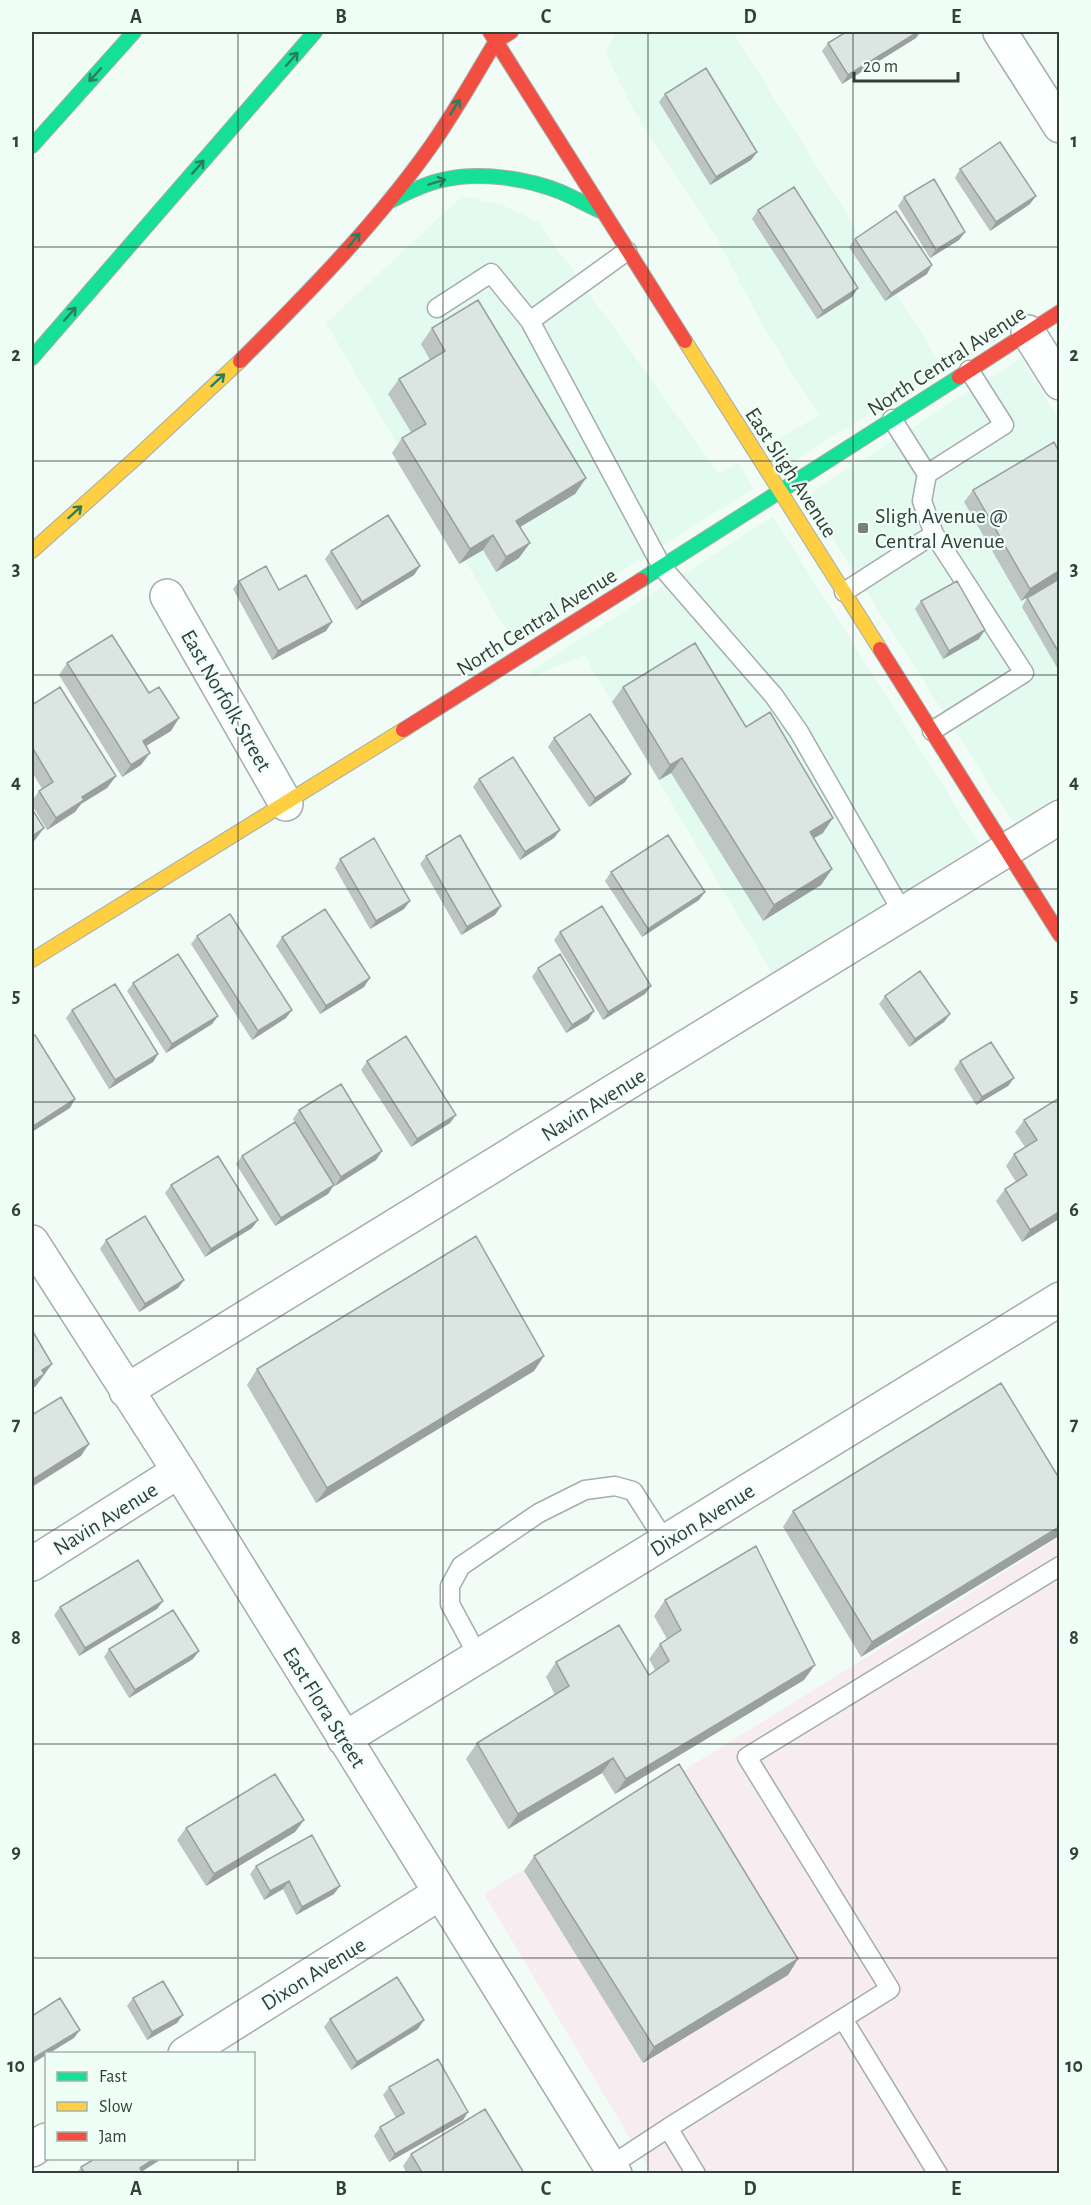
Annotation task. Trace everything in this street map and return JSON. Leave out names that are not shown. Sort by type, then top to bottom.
[{"type":"main road","points":[[32,146],[134,32]]},
{"type":"main road","points":[[32,358],[315,32]]},
{"type":"main road","points":[[32,551],[128,465],[327,273],[429,148],[493,36],[511,32]]},
{"type":"main road","name":"East Sligh Avenue","points":[[493,36],[1007,849],[1059,935]]},
{"type":"main road","points":[[383,205],[417,188],[439,181],[480,176],[559,191],[603,213]]},
{"type":"main road","name":"North Central Avenue","points":[[32,960],[286,804],[662,567],[1059,312]]},
{"type":"street","points":[[1000,32],[1059,126]]},
{"type":"street","points":[[1028,332],[1059,383]]},
{"type":"street","name":"East Norfolk Street","points":[[167,596],[286,804]]},
{"type":"street","name":"Navin Avenue","points":[[126,1391],[1059,817]]},
{"type":"street","name":"East Flora Street","points":[[32,1242],[179,1472],[613,2170]]},
{"type":"street","name":"Dixon Avenue","points":[[344,1738],[1059,1299]]},
{"type":"street","name":"Navin Avenue","points":[[32,1564],[179,1472]]},
{"type":"street","name":"Dixon Avenue","points":[[188,2052],[440,1893]]},
{"type":"street","points":[[32,2150],[45,2141]]},
{"type":"lane","points":[[530,321],[627,251]]},
{"type":"lane","points":[[437,308],[491,273],[530,321],[662,567],[752,670],[799,732],[903,913]]},
{"type":"lane","points":[[927,474],[1004,425],[969,370]]},
{"type":"lane","points":[[892,419],[927,474],[922,501],[934,534],[1024,673],[932,731]]},
{"type":"lane","points":[[844,592],[934,534]]},
{"type":"lane","points":[[478,1656],[450,1604],[450,1586],[461,1566],[539,1513],[585,1490],[615,1486],[633,1491],[665,1541]]},
{"type":"lane","points":[[613,2170],[668,2128],[890,1989],[747,1757],[1059,1566]]},
{"type":"lane","points":[[843,2019],[938,2174]]},
{"type":"lane","points":[[668,2128],[696,2174]]},
{"type":"shaded area","points":[[615,32],[733,32],[941,365],[963,353],[787,466],[773,443],[819,415],[768,335],[717,239],[634,111],[606,54]]},
{"type":"shaded area","points":[[462,196],[502,205],[538,222],[719,474],[738,463],[754,488],[512,640],[326,323]]},
{"type":"shaded area","points":[[1021,358],[1059,420],[1059,795],[1014,823],[806,496]]},
{"type":"shaded area","points":[[773,517],[980,844],[772,973],[584,655],[534,676],[530,671]]},
{"type":"shaded area","points":[[1059,1538],[1059,2173],[651,2173],[484,1894]]},
{"type":"building","points":[[846,32],[918,32],[848,75],[828,43]]},
{"type":"building","points":[[706,68],[757,152],[716,177],[665,94]]},
{"type":"building","points":[[1000,142],[1036,196],[996,222],[960,169]]},
{"type":"building","points":[[934,179],[965,232],[936,250],[904,197]]},
{"type":"building","points":[[794,187],[858,288],[823,311],[758,210]]},
{"type":"building","points":[[896,211],[932,265],[891,293],[855,239]]},
{"type":"building","points":[[478,300],[586,478],[516,521],[530,543],[506,557],[493,535],[470,549],[402,438],[426,424],[399,379],[445,351],[432,328]]},
{"type":"building","points":[[1054,442],[1059,452],[1059,571],[1030,589],[973,490]]},
{"type":"building","points":[[388,515],[420,566],[362,602],[331,551]]},
{"type":"building","points":[[266,566],[279,590],[306,575],[332,622],[278,651],[239,581]]},
{"type":"building","points":[[1059,579],[1059,653],[1027,598]]},
{"type":"building","points":[[957,581],[985,630],[949,651],[921,601]]},
{"type":"building","points":[[112,635],[149,693],[159,687],[179,718],[143,741],[150,753],[131,765],[67,663]]},
{"type":"building","points":[[695,643],[746,727],[770,712],[833,818],[810,832],[832,869],[774,905],[682,758],[670,765],[623,687]]},
{"type":"building","points":[[60,687],[116,776],[82,797],[84,800],[56,818],[39,791],[53,782],[32,747],[32,705]]},
{"type":"building","points":[[590,714],[631,774],[595,798],[554,738]]},
{"type":"building","points":[[513,757],[560,830],[525,852],[479,779]]},
{"type":"building","points":[[32,809],[44,828],[32,836]]},
{"type":"building","points":[[460,835],[501,906],[467,927],[426,856]]},
{"type":"building","points":[[668,835],[705,892],[648,929],[611,872]]},
{"type":"building","points":[[374,838],[410,901],[376,921],[340,859]]},
{"type":"building","points":[[602,906],[651,986],[608,1012],[560,932]]},
{"type":"building","points":[[325,909],[370,978],[326,1006],[282,937]]},
{"type":"building","points":[[230,914],[292,1010],[258,1031],[197,936]]},
{"type":"building","points":[[178,954],[218,1016],[172,1044],[133,983]]},
{"type":"building","points":[[560,954],[594,1011],[572,1025],[538,968]]},
{"type":"building","points":[[920,971],[950,1014],[915,1039],[885,996]]},
{"type":"building","points":[[115,984],[158,1054],[115,1080],[72,1010]]},
{"type":"building","points":[[35,1035],[75,1099],[32,1127],[32,1037]]},
{"type":"building","points":[[406,1036],[456,1115],[417,1139],[367,1061]]},
{"type":"building","points":[[991,1042],[1014,1078],[982,1097],[960,1061]]},
{"type":"building","points":[[341,1084],[382,1151],[341,1177],[299,1110]]},
{"type":"building","points":[[1059,1098],[1059,1212],[1030,1230],[1005,1189],[1027,1175],[1014,1154],[1037,1140],[1024,1120]]},
{"type":"building","points":[[295,1122],[334,1185],[281,1218],[242,1156]]},
{"type":"building","points":[[218,1156],[258,1220],[211,1249],[171,1185]]},
{"type":"building","points":[[145,1216],[184,1280],[145,1304],[106,1240]]},
{"type":"building","points":[[476,1236],[544,1356],[327,1488],[257,1369]]},
{"type":"building","points":[[32,1330],[52,1364],[42,1370],[44,1374],[32,1382]]},
{"type":"building","points":[[1001,1383],[1059,1478],[1059,1527],[872,1642],[793,1511]]},
{"type":"building","points":[[61,1397],[89,1444],[32,1480],[32,1415]]},
{"type":"building","points":[[756,1546],[815,1665],[626,1779],[613,1758],[518,1814],[477,1743],[569,1686],[556,1662],[619,1625],[649,1675],[669,1661],[660,1644],[681,1630],[665,1600]]},
{"type":"building","points":[[138,1560],[163,1601],[85,1648],[60,1607]]},
{"type":"building","points":[[173,1610],[199,1651],[135,1690],[109,1649]]},
{"type":"building","points":[[679,1764],[798,1959],[654,2047],[534,1856]]},
{"type":"building","points":[[275,1774],[304,1820],[214,1874],[186,1828]]},
{"type":"building","points":[[312,1835],[340,1886],[302,1907],[289,1881],[270,1891],[256,1866]]},
{"type":"building","points":[[397,1977],[424,2020],[357,2062],[330,2019]]},
{"type":"building","points":[[163,1981],[183,2015],[152,2032],[133,1998]]},
{"type":"building","points":[[60,1998],[80,2030],[32,2059],[32,2016]]},
{"type":"building","points":[[438,2059],[468,2112],[395,2154],[380,2127],[404,2113],[389,2087]]},
{"type":"building","points":[[485,2109],[524,2173],[423,2174],[411,2154]]},
{"type":"building","points":[[93,2160],[152,2160],[140,2168],[143,2174],[85,2174],[81,2167]]},
{"type":"traffic: fast","points":[[32,146],[134,32]]},
{"type":"traffic: fast","points":[[32,358],[315,32]]},
{"type":"traffic: fast","points":[[390,201],[435,182],[456,177],[486,176],[502,177],[547,187],[603,212]]},
{"type":"traffic: fast","points":[[641,580],[959,377]]},
{"type":"traffic: slow","points":[[685,341],[880,649]]},
{"type":"traffic: slow","points":[[32,551],[240,361]]},
{"type":"traffic: slow","points":[[32,960],[403,730]]},
{"type":"traffic: jam","points":[[490,32],[685,341]]},
{"type":"traffic: jam","points":[[240,361],[316,284],[388,203],[440,133],[496,41],[511,32]]},
{"type":"traffic: jam","points":[[959,377],[1060,312]]},
{"type":"traffic: jam","points":[[403,730],[641,580]]},
{"type":"traffic: jam","points":[[880,649],[1060,935]]},
{"type":"place","name":"Sligh Avenue @ Central Avenue","points":[[863,528]]}]
